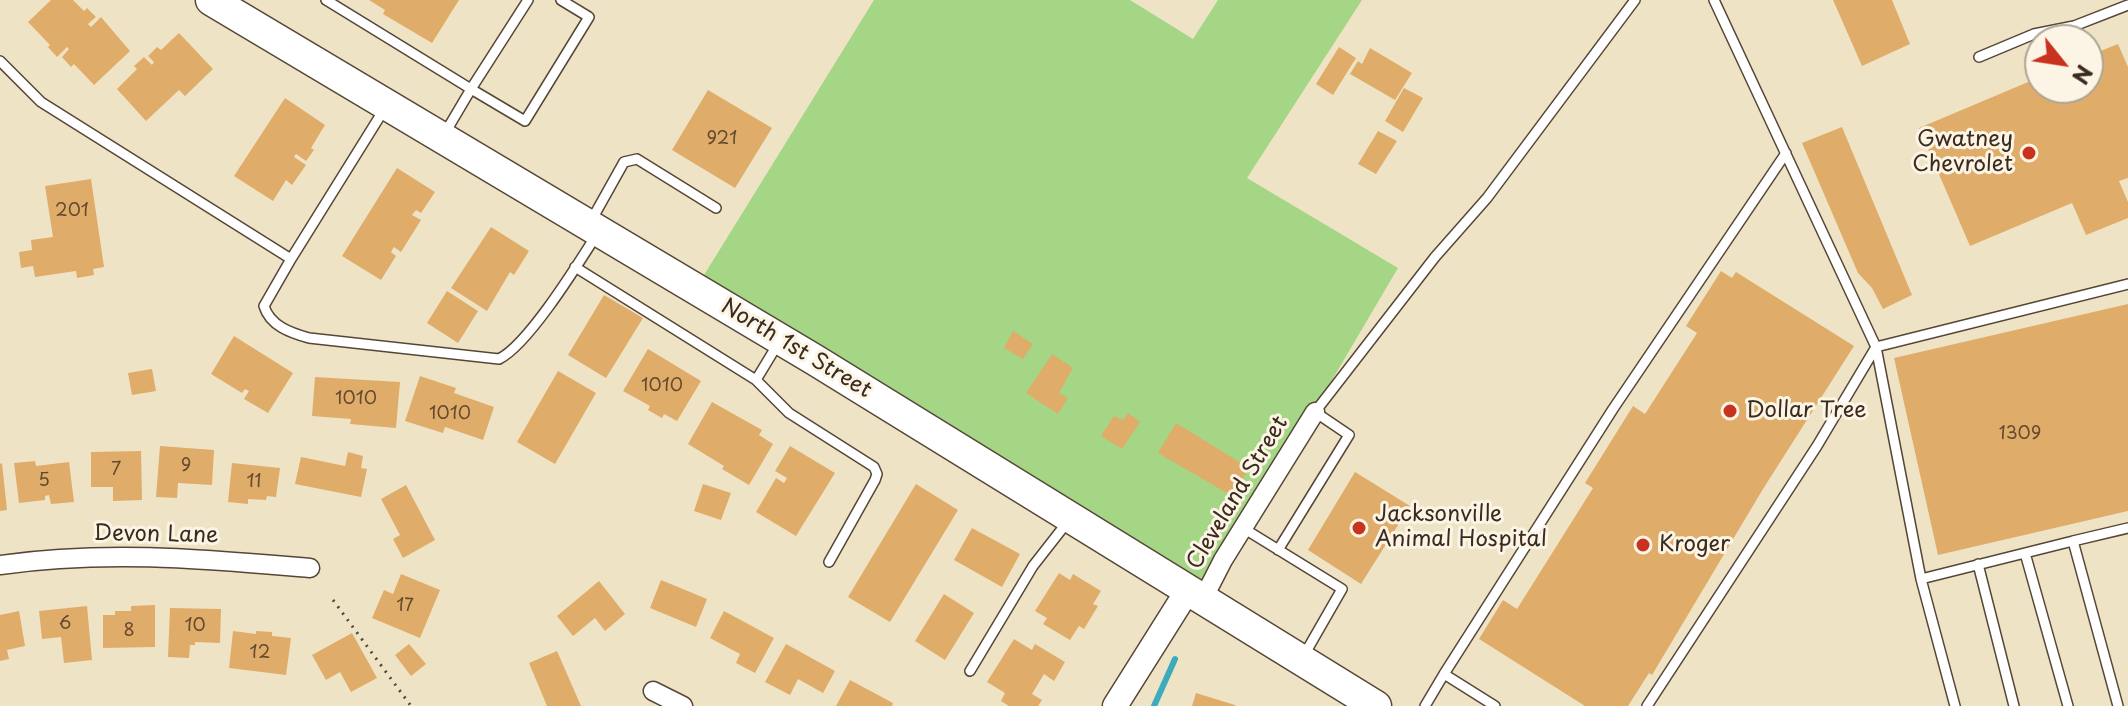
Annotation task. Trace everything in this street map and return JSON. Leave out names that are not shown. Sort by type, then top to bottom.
[{"type":"main road","name":"North 1st Street","points":[[227,4],[386,105],[781,339],[1376,706]]},
{"type":"street","name":"Cleveland Street","points":[[1195,594],[1243,528],[1315,412]]},
{"type":"street","name":"Devon Lane","points":[[0,565],[109,555],[178,556],[310,568]]},
{"type":"street","points":[[1115,706],[1195,594]]},
{"type":"street","points":[[653,691],[683,706]]},
{"type":"lane","points":[[326,0],[525,121],[589,17],[561,0]]},
{"type":"lane","points":[[442,137],[528,0]]},
{"type":"lane","points":[[1278,550],[1349,435],[1315,412],[1435,257],[1487,198],[1635,0]]},
{"type":"lane","points":[[1714,0],[1876,347],[1921,579],[1955,706]]},
{"type":"lane","points":[[1979,57],[2034,34],[2074,26],[2128,5]]},
{"type":"lane","points":[[0,61],[41,102],[291,259]]},
{"type":"lane","points":[[386,105],[264,306],[266,315],[293,334],[499,359],[511,353],[527,335],[575,267],[624,162],[637,159],[716,208]]},
{"type":"lane","points":[[1425,706],[1613,409],[1786,153]]},
{"type":"lane","points":[[575,267],[756,380],[789,413],[874,467],[877,474],[875,480],[829,562]]},
{"type":"lane","points":[[1647,706],[1817,446],[1876,347],[2128,284]]},
{"type":"lane","points":[[756,380],[781,339]]},
{"type":"lane","points":[[970,671],[1025,578],[1071,518]]},
{"type":"lane","points":[[1243,528],[1342,589],[1301,660]]},
{"type":"lane","points":[[1921,579],[2073,541],[2127,531]]},
{"type":"lane","points":[[2073,541],[2118,706]]},
{"type":"lane","points":[[2025,553],[2068,706]]},
{"type":"lane","points":[[1978,564],[2014,706]]},
{"type":"lane","points":[[1444,674],[1495,706]]},
{"type":"path","points":[[333,600],[411,706]]},
{"type":"green space","points":[[874,0],[1130,0],[1193,39],[1218,0],[1362,0],[1247,178],[1398,268],[1203,599],[696,288]]},
{"type":"building","points":[[51,0],[73,0],[84,11],[87,8],[96,17],[88,24],[91,27],[101,17],[130,51],[94,85],[74,64],[71,67],[62,57],[69,49],[67,47],[57,57],[28,22]]},
{"type":"building","points":[[369,0],[459,0],[432,43],[383,14],[385,10]]},
{"type":"building","points":[[1833,0],[1892,0],[1910,44],[1862,66]]},
{"type":"building","points":[[179,33],[213,69],[185,96],[179,90],[146,121],[117,89],[137,69],[134,66],[144,57],[152,65],[154,62],[148,56],[157,47],[161,50]]},
{"type":"building","name":"Gwatney Chevrolet","points":[[2118,44],[2128,67],[2128,178],[2119,181],[2128,202],[2128,218],[2086,235],[2072,203],[1970,246],[1919,128],[2024,84],[2024,104],[2104,104],[2104,50]]},
{"type":"building","points":[[1339,47],[1356,58],[1333,95],[1316,84]]},
{"type":"building","points":[[1370,48],[1412,73],[1395,100],[1350,74],[1358,61],[1362,64]]},
{"type":"building","points":[[1404,88],[1423,98],[1403,132],[1385,121]]},
{"type":"building","points":[[708,90],[772,128],[735,188],[672,150]]},
{"type":"building","points":[[285,98],[325,125],[306,161],[296,154],[294,157],[306,165],[292,185],[286,180],[273,201],[234,176]]},
{"type":"building","points":[[1842,127],[1912,295],[1883,309],[1872,288],[1858,273],[1802,143]]},
{"type":"building","points":[[1378,131],[1397,141],[1376,174],[1358,164]]},
{"type":"building","points":[[397,168],[435,192],[421,213],[416,210],[412,215],[421,220],[401,252],[394,247],[391,252],[396,256],[381,280],[342,256]]},
{"type":"building","points":[[91,179],[104,267],[93,269],[94,275],[77,278],[76,271],[35,277],[33,266],[21,268],[19,252],[32,250],[31,240],[53,237],[45,186]]},
{"type":"building","points":[[491,227],[529,251],[514,275],[510,272],[487,311],[451,288]]},
{"type":"building","name":"Kroger","points":[[1721,271],[1732,278],[1736,272],[1854,346],[1763,489],[1652,675],[1649,673],[1628,706],[1585,706],[1479,639],[1503,600],[1517,609],[1593,488],[1585,483],[1633,406],[1645,414],[1697,333],[1686,326]]},
{"type":"building","points":[[447,291],[478,311],[458,343],[427,323]]},
{"type":"building","points":[[604,295],[643,318],[606,378],[568,355]]},
{"type":"building","points":[[2128,304],[2128,511],[1938,555],[1894,358]]},
{"type":"building","points":[[1013,331],[1033,344],[1023,359],[1004,348]]},
{"type":"building","points":[[234,336],[293,373],[268,413],[244,399],[249,391],[245,389],[242,393],[211,374]]},
{"type":"building","points":[[648,349],[701,381],[677,421],[664,414],[662,418],[648,410],[650,406],[623,391]]},
{"type":"building","points":[[1052,354],[1073,368],[1059,393],[1068,398],[1058,414],[1026,393]]},
{"type":"building","points":[[152,369],[156,391],[132,395],[128,373]]},
{"type":"building","points":[[558,371],[596,393],[555,464],[517,442]]},
{"type":"building","points":[[420,376],[456,388],[454,393],[494,407],[483,440],[445,427],[443,433],[405,421]]},
{"type":"building","points":[[315,377],[400,382],[396,428],[350,424],[351,419],[312,416]]},
{"type":"building","points":[[712,402],[762,430],[759,435],[773,444],[749,485],[688,444]]},
{"type":"building","points":[[1128,413],[1140,422],[1122,449],[1101,436],[1114,416],[1123,420]]},
{"type":"building","points":[[1176,423],[1249,468],[1232,496],[1158,453]]},
{"type":"building","points":[[160,446],[214,450],[212,485],[178,483],[177,498],[156,497]]},
{"type":"building","points":[[790,446],[835,473],[796,536],[756,512],[776,478],[784,483],[787,478],[775,471]]},
{"type":"building","points":[[141,451],[142,500],[113,501],[113,487],[91,487],[91,452]]},
{"type":"building","points":[[348,452],[363,456],[361,468],[367,469],[361,497],[295,484],[301,457],[345,466]]},
{"type":"building","points":[[35,461],[36,466],[69,462],[74,502],[51,504],[49,495],[45,496],[45,500],[19,503],[14,463]]},
{"type":"building","points":[[232,463],[280,468],[276,497],[248,499],[248,504],[228,502]]},
{"type":"building","points":[[0,464],[7,510],[0,511]]},
{"type":"building","name":"Jacksonville Animal Hospital","points":[[1355,472],[1410,506],[1361,584],[1308,550]]},
{"type":"building","points":[[703,484],[731,493],[721,520],[694,511]]},
{"type":"building","points":[[916,484],[958,510],[890,622],[848,597]]},
{"type":"building","points":[[406,485],[435,540],[403,558],[393,539],[400,535],[381,499]]},
{"type":"building","points":[[972,528],[1020,554],[1002,587],[954,560]]},
{"type":"building","points":[[1059,573],[1070,580],[1073,574],[1101,591],[1093,604],[1098,606],[1084,629],[1079,626],[1070,640],[1043,624],[1047,618],[1035,611]]},
{"type":"building","points":[[401,574],[440,590],[420,638],[372,618],[384,590],[393,594]]},
{"type":"building","points":[[661,580],[707,599],[696,627],[650,608]]},
{"type":"building","points":[[599,581],[625,614],[605,631],[595,618],[573,636],[557,616]]},
{"type":"building","points":[[944,594],[974,613],[945,660],[915,641]]},
{"type":"building","points":[[155,605],[155,647],[103,648],[103,615],[131,611],[131,606]]},
{"type":"building","points":[[87,606],[92,660],[64,663],[61,637],[42,639],[39,611]]},
{"type":"building","points":[[170,608],[221,609],[220,643],[195,642],[195,645],[190,645],[189,658],[168,657]]},
{"type":"building","points":[[19,611],[25,646],[7,650],[9,659],[0,661],[0,615]]},
{"type":"building","points":[[724,611],[774,638],[755,673],[736,663],[740,654],[710,638]]},
{"type":"building","points":[[233,631],[256,634],[256,631],[272,632],[272,636],[291,638],[286,675],[229,668]]},
{"type":"building","points":[[352,633],[377,678],[351,692],[340,672],[326,680],[312,655]]},
{"type":"building","points":[[1014,639],[1032,650],[1035,644],[1065,662],[1054,681],[1044,674],[1032,694],[1042,700],[1038,706],[1009,706],[1001,701],[1005,693],[987,682]]},
{"type":"building","points":[[409,644],[426,664],[411,676],[395,655]]},
{"type":"building","points":[[786,644],[835,671],[823,693],[798,679],[790,695],[765,682]]},
{"type":"building","points":[[557,651],[581,706],[547,706],[529,663]]},
{"type":"building","points":[[850,680],[893,703],[892,706],[836,706]]},
{"type":"building","points":[[1196,693],[1235,705],[1235,706],[1192,706]]},
{"type":"waterway","points":[[1154,706],[1175,659]]},
{"type":"place","name":"Gwatney Chevrolet","points":[[2029,153]]},
{"type":"place","name":"Dollar Tree","points":[[1730,411]]},
{"type":"place","name":"Jacksonville Animal Hospital","points":[[1359,528]]},
{"type":"place","name":"Kroger","points":[[1643,545]]}]
